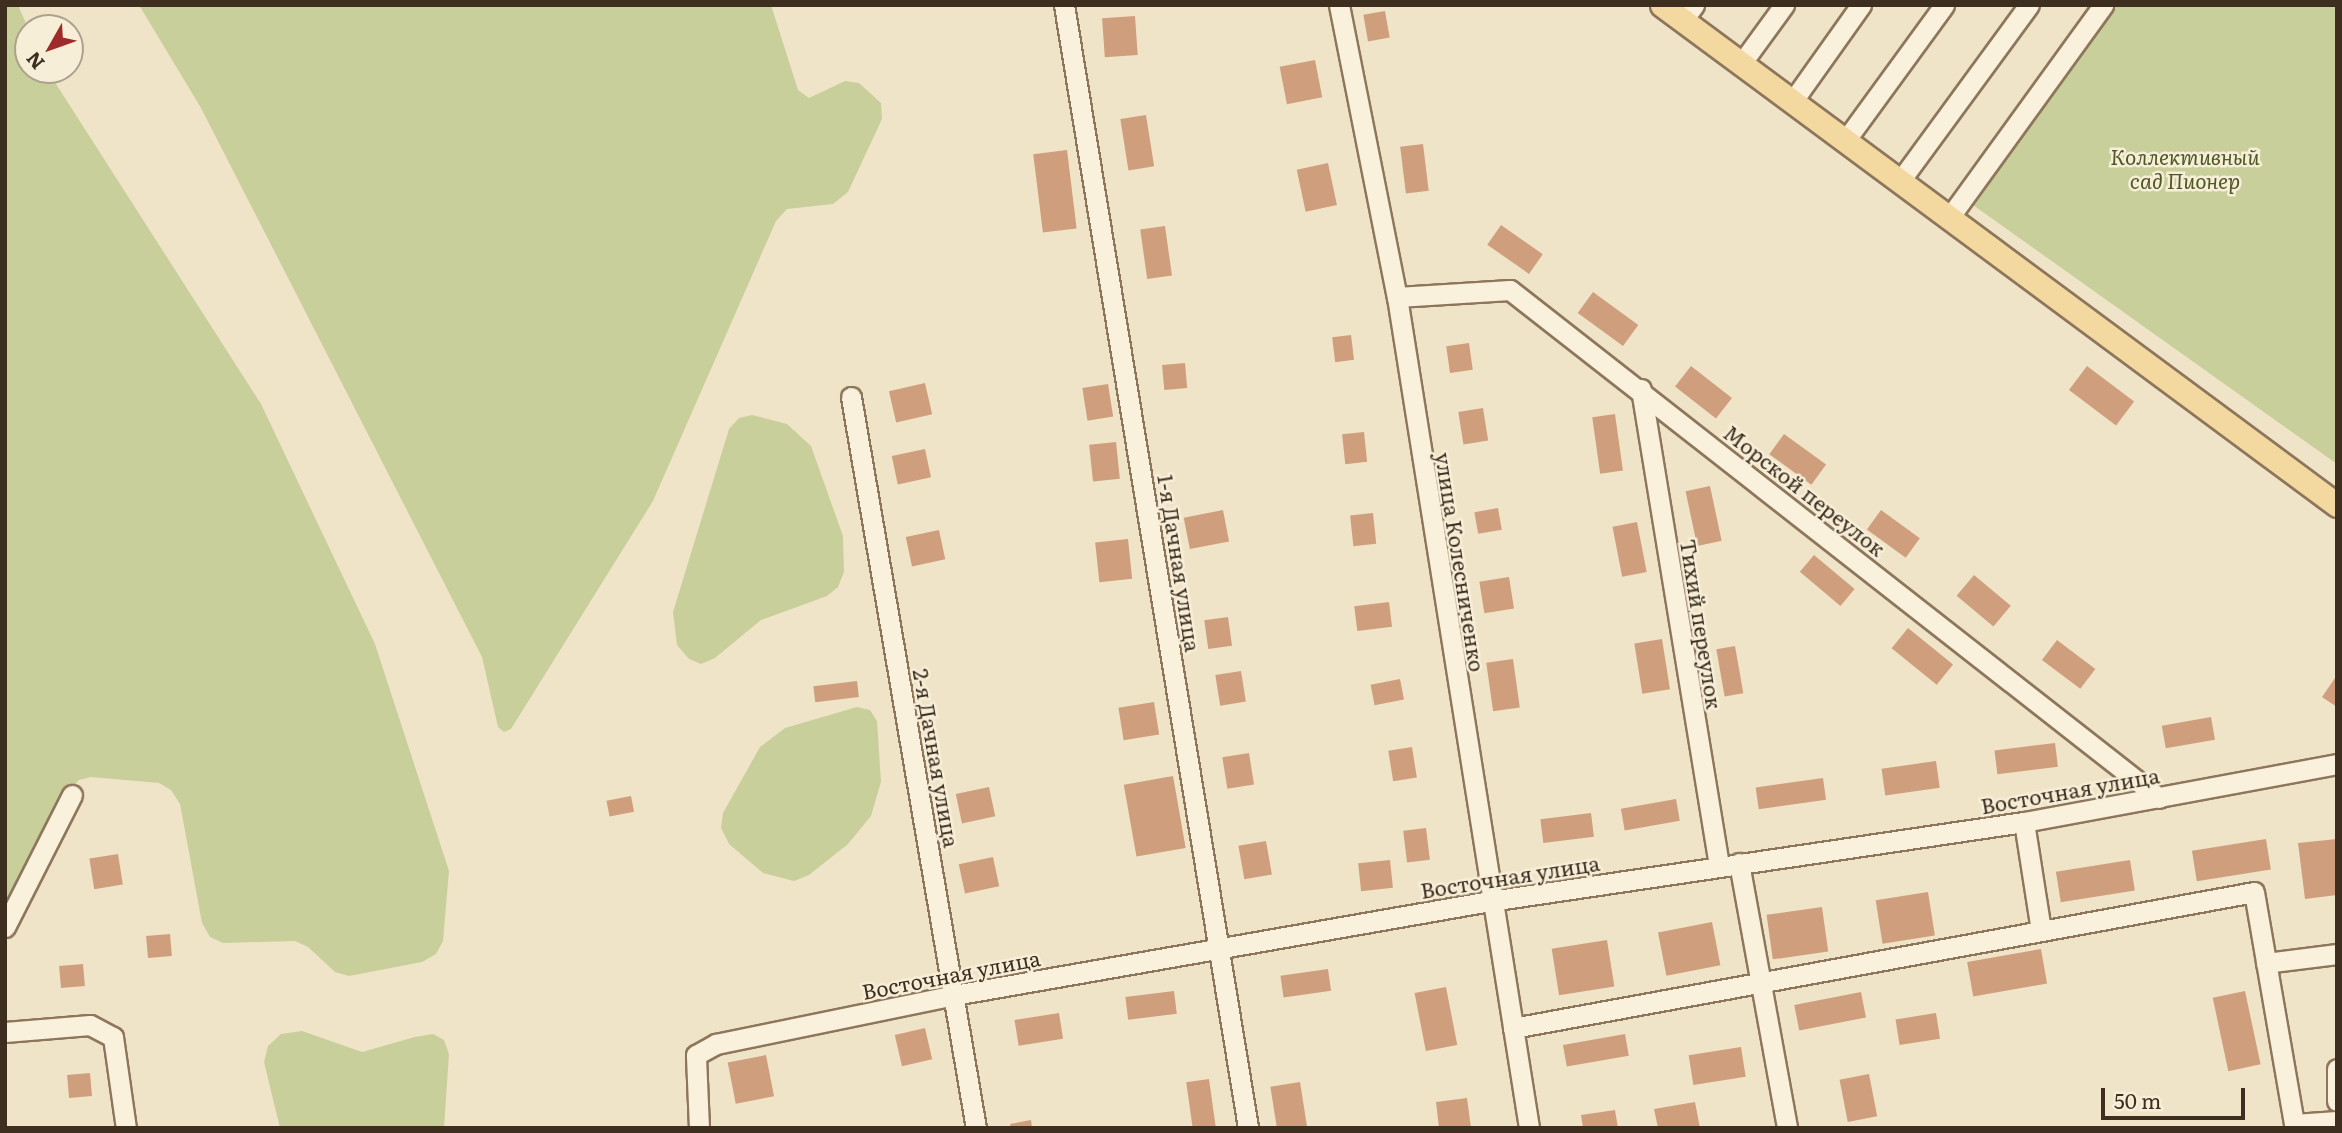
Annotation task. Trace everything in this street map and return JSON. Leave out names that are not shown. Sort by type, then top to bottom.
[{"type":"main road","points":[[1662,5],[1688,13],[1741,64],[2337,505]]},
{"type":"street","name":"1-я Дачная улица","points":[[1064,5],[1221,949],[1248,1128]]},
{"type":"street","name":"улица Колесниченко","points":[[1339,5],[1397,297],[1490,901],[1530,1128]]},
{"type":"street","points":[[1741,64],[1784,5]]},
{"type":"street","points":[[1792,102],[1861,5]]},
{"type":"street","points":[[1845,141],[1944,5]]},
{"type":"street","points":[[1900,181],[2029,5]]},
{"type":"street","points":[[1950,218],[2103,5]]},
{"type":"street","name":"Морской переулок","points":[[1397,297],[1510,290],[1641,389],[2159,798]]},
{"type":"street","name":"Тихий переулок","points":[[1641,389],[1719,866]]},
{"type":"street","name":"2-я Дачная улица","points":[[851,397],[976,1128]]},
{"type":"street","name":"Восточная улица","points":[[699,1128],[696,1055],[716,1044],[954,995],[1490,901],[2024,822],[2337,764]]},
{"type":"street","points":[[5,927],[72,795]]},
{"type":"street","points":[[2024,822],[2041,932]]},
{"type":"street","points":[[1739,863],[1787,1128]]},
{"type":"street","points":[[1513,1028],[2254,892],[2294,1124],[2337,1121]]},
{"type":"street","points":[[2266,963],[2337,954]]},
{"type":"street","points":[[5,1032],[90,1025],[113,1037],[126,1128]]},
{"type":"street","points":[[2337,1069],[2337,1101]]},
{"type":"green space","points":[[5,5],[18,5],[22,14],[14,14],[14,84],[56,84],[261,404],[375,644],[449,871],[443,941],[436,954],[422,962],[349,976],[335,972],[308,947],[295,941],[223,943],[210,937],[202,923],[180,804],[171,790],[159,783],[91,777],[79,780],[67,792],[5,907]]},
{"type":"green space","points":[[139,5],[771,5],[798,90],[809,98],[845,81],[859,83],[881,103],[882,119],[848,192],[833,204],[787,209],[776,221],[653,501],[511,729],[504,732],[498,727],[482,657],[201,108]]},
{"type":"green space","name":"Коллективный сад Пионер","points":[[2114,5],[2337,5],[2337,464],[1973,205]]},
{"type":"green space","points":[[752,415],[787,424],[811,446],[843,536],[844,572],[838,587],[827,596],[761,620],[715,658],[701,664],[689,659],[677,645],[673,612],[729,429],[739,418]]},
{"type":"green space","points":[[857,707],[870,710],[877,721],[881,782],[871,816],[848,844],[809,875],[794,881],[763,873],[729,844],[721,828],[723,813],[760,747],[785,728]]},
{"type":"green space","points":[[302,1031],[362,1052],[433,1034],[444,1040],[449,1054],[444,1128],[280,1128],[264,1062],[268,1046],[281,1034]]},
{"type":"building","points":[[1385,11],[1390,38],[1368,41],[1363,15]]},
{"type":"building","points":[[1135,16],[1138,55],[1105,57],[1102,18]]},
{"type":"building","points":[[1315,60],[1322,97],[1287,104],[1280,67]]},
{"type":"building","points":[[1146,115],[1154,166],[1128,170],[1120,119]]},
{"type":"building","points":[[1423,144],[1429,191],[1406,193],[1400,147]]},
{"type":"building","points":[[1067,150],[1077,228],[1043,233],[1033,154]]},
{"type":"building","points":[[1328,163],[1337,205],[1306,212],[1297,170]]},
{"type":"building","points":[[1501,225],[1543,254],[1529,274],[1487,245]]},
{"type":"building","points":[[1165,226],[1172,276],[1147,279],[1140,229]]},
{"type":"building","points":[[1593,292],[1638,325],[1623,346],[1578,313]]},
{"type":"building","points":[[1351,335],[1354,360],[1335,362],[1332,337]]},
{"type":"building","points":[[1469,343],[1473,370],[1450,373],[1446,346]]},
{"type":"building","points":[[1185,363],[1187,388],[1164,390],[1162,365]]},
{"type":"building","points":[[1691,366],[1732,398],[1716,419],[1675,386]]},
{"type":"building","points":[[2087,366],[2134,402],[2116,425],[2069,390]]},
{"type":"building","points":[[925,383],[932,414],[896,423],[889,391]]},
{"type":"building","points":[[1108,384],[1113,417],[1087,421],[1082,388]]},
{"type":"building","points":[[1483,408],[1488,441],[1463,445],[1458,412]]},
{"type":"building","points":[[1615,414],[1623,470],[1600,474],[1592,417]]},
{"type":"building","points":[[1364,432],[1367,462],[1345,464],[1342,434]]},
{"type":"building","points":[[1784,434],[1826,465],[1811,485],[1769,454]]},
{"type":"building","points":[[1116,442],[1120,479],[1093,482],[1089,445]]},
{"type":"building","points":[[925,449],[931,477],[898,484],[892,456]]},
{"type":"building","points":[[1710,486],[1722,541],[1697,546],[1686,491]]},
{"type":"building","points":[[1498,508],[1502,530],[1478,534],[1474,512]]},
{"type":"building","points":[[1223,510],[1229,541],[1190,549],[1184,518]]},
{"type":"building","points":[[1881,510],[1920,538],[1906,558],[1867,529]]},
{"type":"building","points":[[1373,513],[1376,544],[1353,546],[1350,515]]},
{"type":"building","points":[[1637,522],[1647,572],[1622,577],[1612,527]]},
{"type":"building","points":[[939,530],[945,559],[912,566],[906,537]]},
{"type":"building","points":[[1128,539],[1132,579],[1099,582],[1095,542]]},
{"type":"building","points":[[1814,555],[1855,589],[1840,606],[1800,572]]},
{"type":"building","points":[[1974,575],[2011,606],[1993,627],[1957,596]]},
{"type":"building","points":[[1509,577],[1514,609],[1484,613],[1479,582]]},
{"type":"building","points":[[1389,602],[1392,627],[1357,631],[1354,606]]},
{"type":"building","points":[[1228,617],[1232,646],[1208,649],[1204,620]]},
{"type":"building","points":[[1908,628],[1953,665],[1937,685],[1892,648]]},
{"type":"building","points":[[1662,639],[1670,689],[1642,694],[1634,643]]},
{"type":"building","points":[[2057,640],[2095,669],[2080,689],[2042,660]]},
{"type":"building","points":[[1735,646],[1743,693],[1725,697],[1716,649]]},
{"type":"building","points":[[1513,659],[1520,708],[1493,711],[1486,663]]},
{"type":"building","points":[[1241,671],[1246,702],[1220,706],[1215,675]]},
{"type":"building","points":[[2337,675],[2337,707],[2322,697]]},
{"type":"building","points":[[1400,679],[1404,700],[1375,705],[1371,685]]},
{"type":"building","points":[[857,681],[859,697],[815,702],[813,686]]},
{"type":"building","points":[[1154,702],[1159,735],[1124,740],[1118,708]]},
{"type":"building","points":[[2211,717],[2215,740],[2166,748],[2162,726]]},
{"type":"building","points":[[2055,743],[2058,767],[1997,774],[1994,750]]},
{"type":"building","points":[[1412,747],[1417,778],[1393,781],[1388,751]]},
{"type":"building","points":[[1249,753],[1254,785],[1227,789],[1222,757]]},
{"type":"building","points":[[1936,761],[1940,788],[1885,795],[1882,769]]},
{"type":"building","points":[[1173,776],[1186,848],[1136,857],[1124,785]]},
{"type":"building","points":[[1823,778],[1826,800],[1759,809],[1756,787]]},
{"type":"building","points":[[989,787],[995,816],[962,823],[956,794]]},
{"type":"building","points":[[631,796],[634,812],[610,816],[606,801]]},
{"type":"building","points":[[1676,799],[1680,821],[1625,830],[1621,809]]},
{"type":"building","points":[[1591,813],[1594,837],[1543,843],[1540,819]]},
{"type":"building","points":[[1426,828],[1430,860],[1407,863],[1403,831]]},
{"type":"building","points":[[2266,839],[2271,870],[2197,881],[2192,851]]},
{"type":"building","points":[[2337,839],[2337,895],[2305,899],[2298,843]]},
{"type":"building","points":[[1266,841],[1272,874],[1244,879],[1238,846]]},
{"type":"building","points":[[118,854],[123,885],[94,889],[89,859]]},
{"type":"building","points":[[993,857],[999,886],[965,894],[959,864]]},
{"type":"building","points":[[1390,860],[1393,888],[1361,891],[1358,863]]},
{"type":"building","points":[[2130,860],[2135,891],[2061,902],[2056,872]]},
{"type":"building","points":[[1928,892],[1935,935],[1883,944],[1876,900]]},
{"type":"building","points":[[1822,907],[1828,952],[1773,959],[1767,915]]},
{"type":"building","points":[[1712,922],[1720,965],[1666,976],[1658,932]]},
{"type":"building","points":[[170,934],[172,956],[148,958],[146,936]]},
{"type":"building","points":[[1607,940],[1614,986],[1559,995],[1552,949]]},
{"type":"building","points":[[2041,949],[2047,983],[1973,996],[1967,962]]},
{"type":"building","points":[[83,964],[85,986],[61,988],[59,966]]},
{"type":"building","points":[[1328,969],[1331,991],[1284,997],[1280,976]]},
{"type":"building","points":[[1446,987],[1457,1045],[1426,1051],[1415,993]]},
{"type":"building","points":[[1174,991],[1177,1014],[1128,1020],[1125,997]]},
{"type":"building","points":[[2245,991],[2261,1064],[2228,1071],[2213,998]]},
{"type":"building","points":[[1861,992],[1866,1018],[1799,1030],[1794,1005]]},
{"type":"building","points":[[1059,1013],[1063,1039],[1019,1046],[1015,1020]]},
{"type":"building","points":[[1936,1013],[1940,1039],[1900,1045],[1896,1019]]},
{"type":"building","points":[[925,1028],[932,1059],[902,1066],[895,1035]]},
{"type":"building","points":[[1625,1034],[1629,1056],[1567,1067],[1563,1045]]},
{"type":"building","points":[[1741,1047],[1746,1077],[1693,1085],[1689,1055]]},
{"type":"building","points":[[766,1055],[774,1096],[736,1104],[728,1062]]},
{"type":"building","points":[[90,1073],[92,1096],[69,1098],[67,1075]]},
{"type":"building","points":[[1869,1074],[1877,1116],[1848,1122],[1840,1080]]},
{"type":"building","points":[[1209,1079],[1216,1128],[1193,1128],[1186,1082]]},
{"type":"building","points":[[1300,1082],[1307,1128],[1277,1128],[1270,1087]]},
{"type":"building","points":[[1467,1098],[1471,1128],[1439,1128],[1436,1102]]},
{"type":"building","points":[[1695,1102],[1700,1128],[1658,1128],[1654,1109]]},
{"type":"building","points":[[1615,1110],[1618,1128],[1583,1128],[1581,1115]]},
{"type":"building","points":[[1031,1120],[1032,1128],[1011,1128],[1010,1124]]}]
